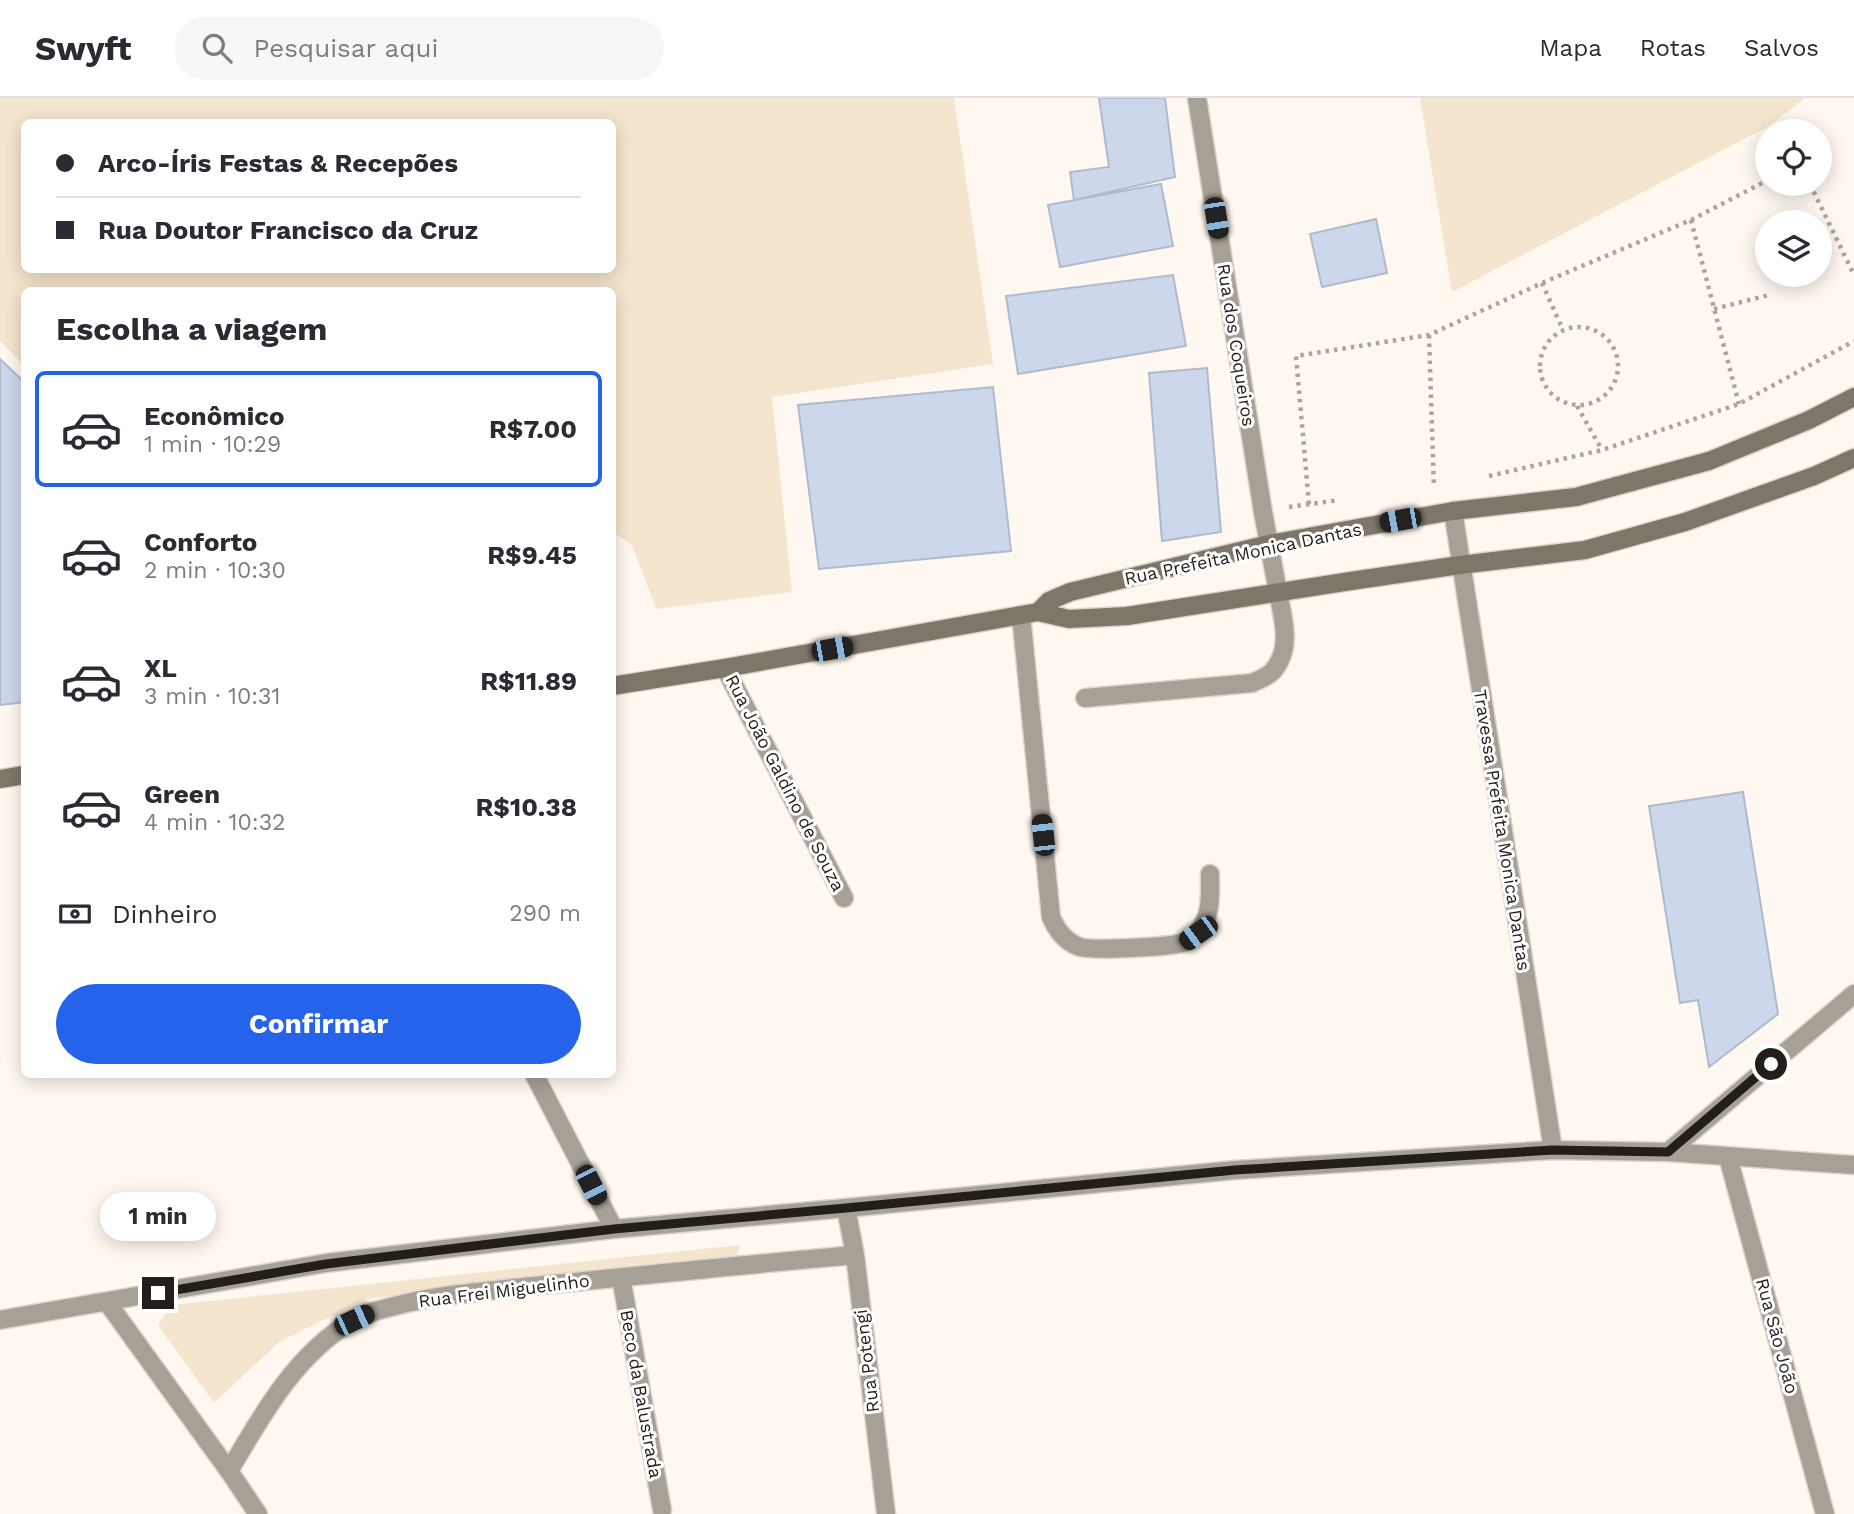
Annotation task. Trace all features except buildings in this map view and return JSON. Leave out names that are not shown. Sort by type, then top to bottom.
[{"type":"main road","name":"Rua Prefeita Monica Dantas","points":[[1029,614],[1070,592],[1269,544],[1452,511],[1576,497],[1709,461],[1809,420],[1854,397]]},
{"type":"main road","name":"Rua Prefeita Monica Dantas","points":[[616,685],[1029,614],[1069,619],[1127,616],[1460,565],[1585,550],[1685,522],[1814,476],[1854,458]]},
{"type":"main road","points":[[0,779],[21,776]]},
{"type":"street","name":"Rua dos Coqueiros","points":[[1085,698],[1252,682],[1270,674],[1281,659],[1286,639],[1197,98]]},
{"type":"street","name":"Travessa Prefeita Monica Dantas","points":[[1452,511],[1553,1150]]},
{"type":"street","points":[[1029,614],[1051,917],[1057,931],[1066,940],[1080,947],[1094,949],[1185,942],[1198,933],[1206,920],[1210,906],[1210,874]]},
{"type":"street","name":"Rua João Galdino de Souza","points":[[725,668],[844,898]]},
{"type":"street","points":[[1668,1152],[1854,994]]},
{"type":"street","points":[[536,1078],[614,1229]]},
{"type":"street","points":[[0,1320],[326,1264],[614,1229],[1235,1170],[1553,1150],[1668,1152],[1854,1165]]},
{"type":"street","name":"Rua São João","points":[[1728,1157],[1825,1514]]},
{"type":"street","name":"Rua Potengi","points":[[846,1208],[855,1255],[886,1514]]},
{"type":"street","name":"Rua Frei Miguelinho","points":[[229,1471],[259,1419],[308,1355],[354,1320],[373,1311],[443,1296],[855,1255]]},
{"type":"street","name":"Beco da Balustrada","points":[[621,1278],[662,1510]]},
{"type":"street","points":[[107,1302],[258,1514]]},
{"type":"path","points":[[1346,499],[1309,504],[1296,356],[1429,335],[1542,283],[1691,220],[1755,187]]},
{"type":"path","points":[[1816,196],[1854,275]]},
{"type":"path","points":[[1691,220],[1739,404]]},
{"type":"path","points":[[1542,283],[1563,330]]},
{"type":"path","points":[[1714,309],[1769,295]]},
{"type":"path","points":[[1589,328],[1601,333],[1617,354],[1619,366],[1616,379],[1611,390],[1601,400],[1576,406],[1552,395],[1544,385],[1540,373],[1540,359],[1544,347],[1552,337],[1563,330],[1589,328]]},
{"type":"path","points":[[1429,335],[1434,489]]},
{"type":"path","points":[[1483,478],[1602,450],[1739,404],[1854,341]]},
{"type":"path","points":[[1576,406],[1602,450]]},
{"type":"path","points":[[1422,490],[1446,486]]},
{"type":"shaded area","points":[[0,98],[954,98],[993,364],[772,397],[792,592],[656,609],[632,545],[616,534],[616,287],[21,287],[21,363],[0,341]]},
{"type":"shaded area","points":[[1420,98],[1805,98],[1778,119],[1755,119],[1755,133],[1452,292]]},
{"type":"shaded area","points":[[740,1245],[737,1258],[365,1299],[279,1342],[214,1403],[158,1325],[172,1305]]},
{"type":"route","points":[[158,1293],[326,1264],[614,1229],[1235,1170],[1553,1150],[1668,1152],[1771,1064]]}]
